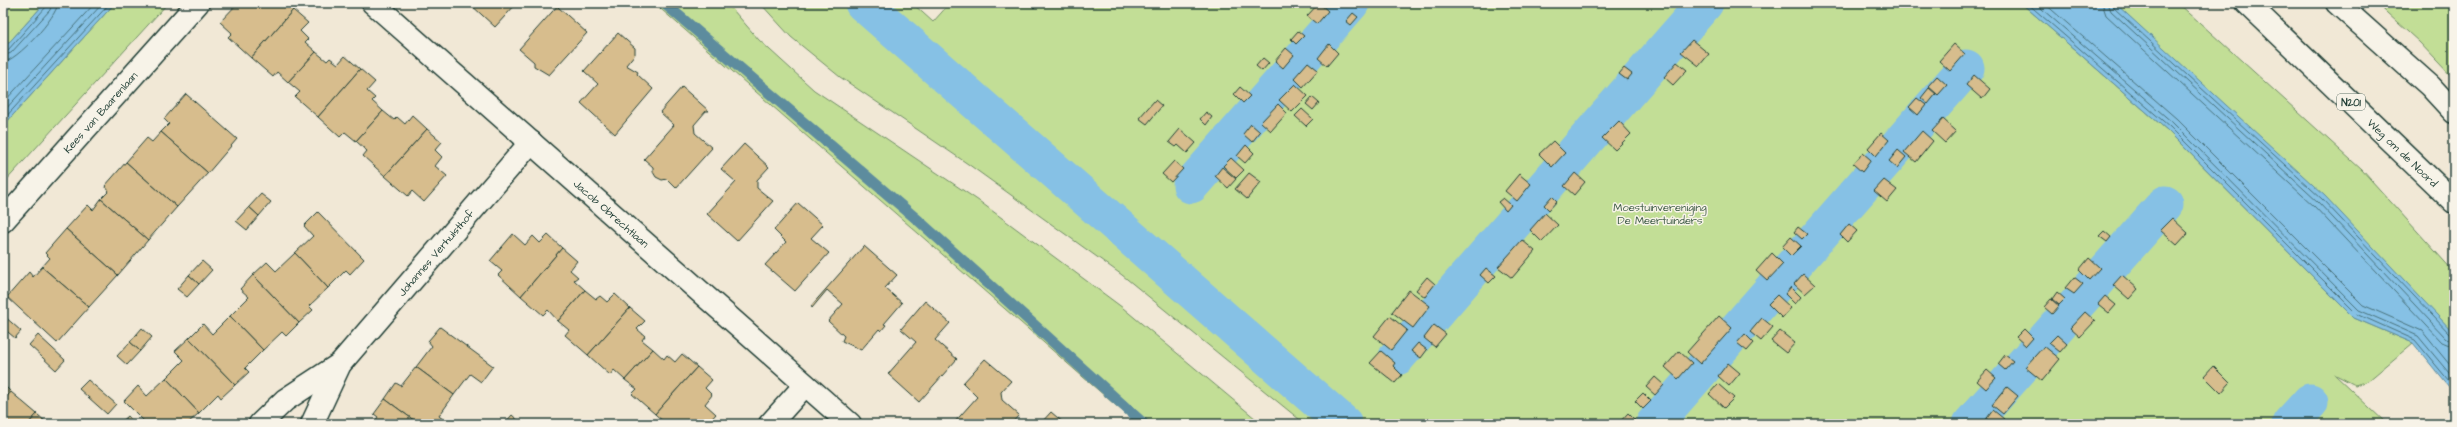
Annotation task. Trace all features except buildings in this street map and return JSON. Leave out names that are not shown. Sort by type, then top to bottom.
[{"type":"main road","name":"Kees van Baarenlaan","points":[[3,221],[198,3]]},
{"type":"main road","name":"Jacob Obrechtlaan","points":[[373,3],[850,424]]},
{"type":"main road","name":"Weg om de Noord","points":[[2247,3],[2454,202]]},
{"type":"main road","points":[[2336,3],[2430,86],[2454,112]]},
{"type":"main road","name":"Johannes Verhulsthof","points":[[260,424],[286,400],[340,364],[531,142]]},
{"type":"main road","name":"Johannes Verhulsthof","points":[[312,424],[340,364]]},
{"type":"main road","points":[[770,424],[805,385]]},
{"type":"green space","points":[[3,3],[45,3],[3,49]]},
{"type":"green space","points":[[115,3],[168,3],[3,184],[3,126]]},
{"type":"green space","points":[[654,3],[727,3],[759,40],[814,90],[979,201],[1123,308],[1262,424],[1137,424]]},
{"type":"green space","name":"Moestuinvereniging De Meertuinders","points":[[760,3],[912,3],[933,22],[950,3],[2021,3],[2167,130],[2354,318],[2413,343],[2368,381],[2355,385],[2334,374],[2387,424],[1305,424],[1122,275],[968,164],[840,77],[791,37]]},
{"type":"green space","points":[[2115,3],[2178,3],[2362,170],[2454,272],[2454,333]]},
{"type":"green space","points":[[2376,3],[2454,3],[2454,79],[2419,42]]},
{"type":"water","points":[[45,3],[115,3],[3,126],[3,49]]},
{"type":"water","points":[[2021,3],[2115,3],[2325,196],[2454,333],[2454,393],[2413,343],[2354,318],[2167,130]]},
{"type":"waterway","points":[[664,3],[919,221],[1144,424]]},
{"type":"waterway","points":[[863,3],[1344,424]]},
{"type":"waterway","points":[[1191,185],[1351,3]]},
{"type":"waterway","points":[[1397,357],[1705,3]]},
{"type":"waterway","points":[[1654,424],[1966,68]]},
{"type":"waterway","points":[[1971,424],[2165,204]]},
{"type":"waterway","points":[[2290,424],[2310,402]]}]
